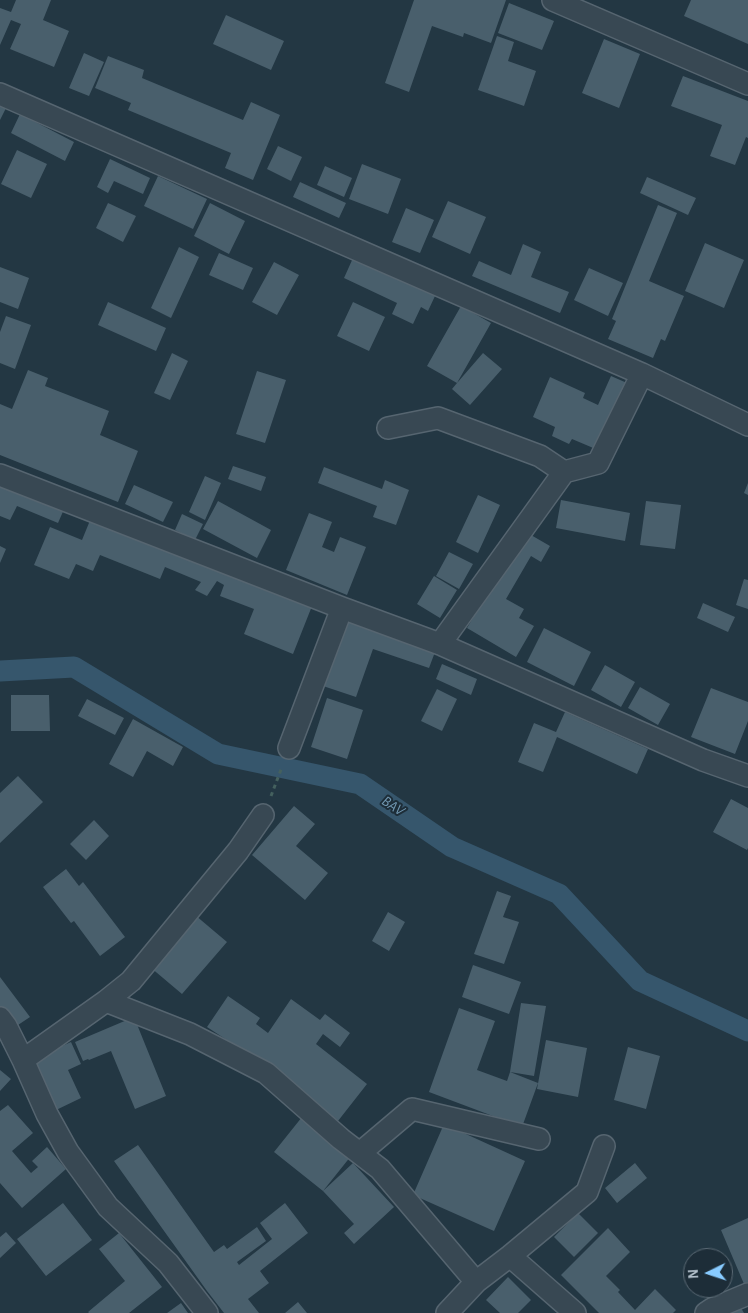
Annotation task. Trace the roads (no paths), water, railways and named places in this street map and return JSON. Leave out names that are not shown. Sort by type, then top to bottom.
[{"type":"street","points":[[553,0],[748,84]]},
{"type":"street","points":[[0,94],[642,374],[748,424]]},
{"type":"street","points":[[440,644],[564,472],[598,463],[642,374]]},
{"type":"street","points":[[388,428],[438,418],[540,456],[564,472]]},
{"type":"street","points":[[0,474],[342,608],[440,644],[703,760],[748,776]]},
{"type":"street","points":[[289,748],[342,608]]},
{"type":"street","points":[[23,1060],[131,981],[238,851],[264,815]]},
{"type":"street","points":[[106,1001],[190,1034],[266,1073],[341,1139],[380,1169],[476,1282]]},
{"type":"street","points":[[0,1018],[6,1026],[47,1114],[68,1152],[108,1207],[168,1263],[207,1313]]},
{"type":"street","points":[[360,1154],[412,1109],[539,1139]]},
{"type":"street","points":[[447,1313],[476,1282],[587,1192],[604,1146]]},
{"type":"street","points":[[510,1256],[576,1313]]},
{"type":"street","points":[[706,1313],[748,1294]]},
{"type":"waterway","name":"BAV","points":[[0,671],[74,667],[218,754],[360,784],[452,847],[559,894],[640,981],[748,1031]]}]
